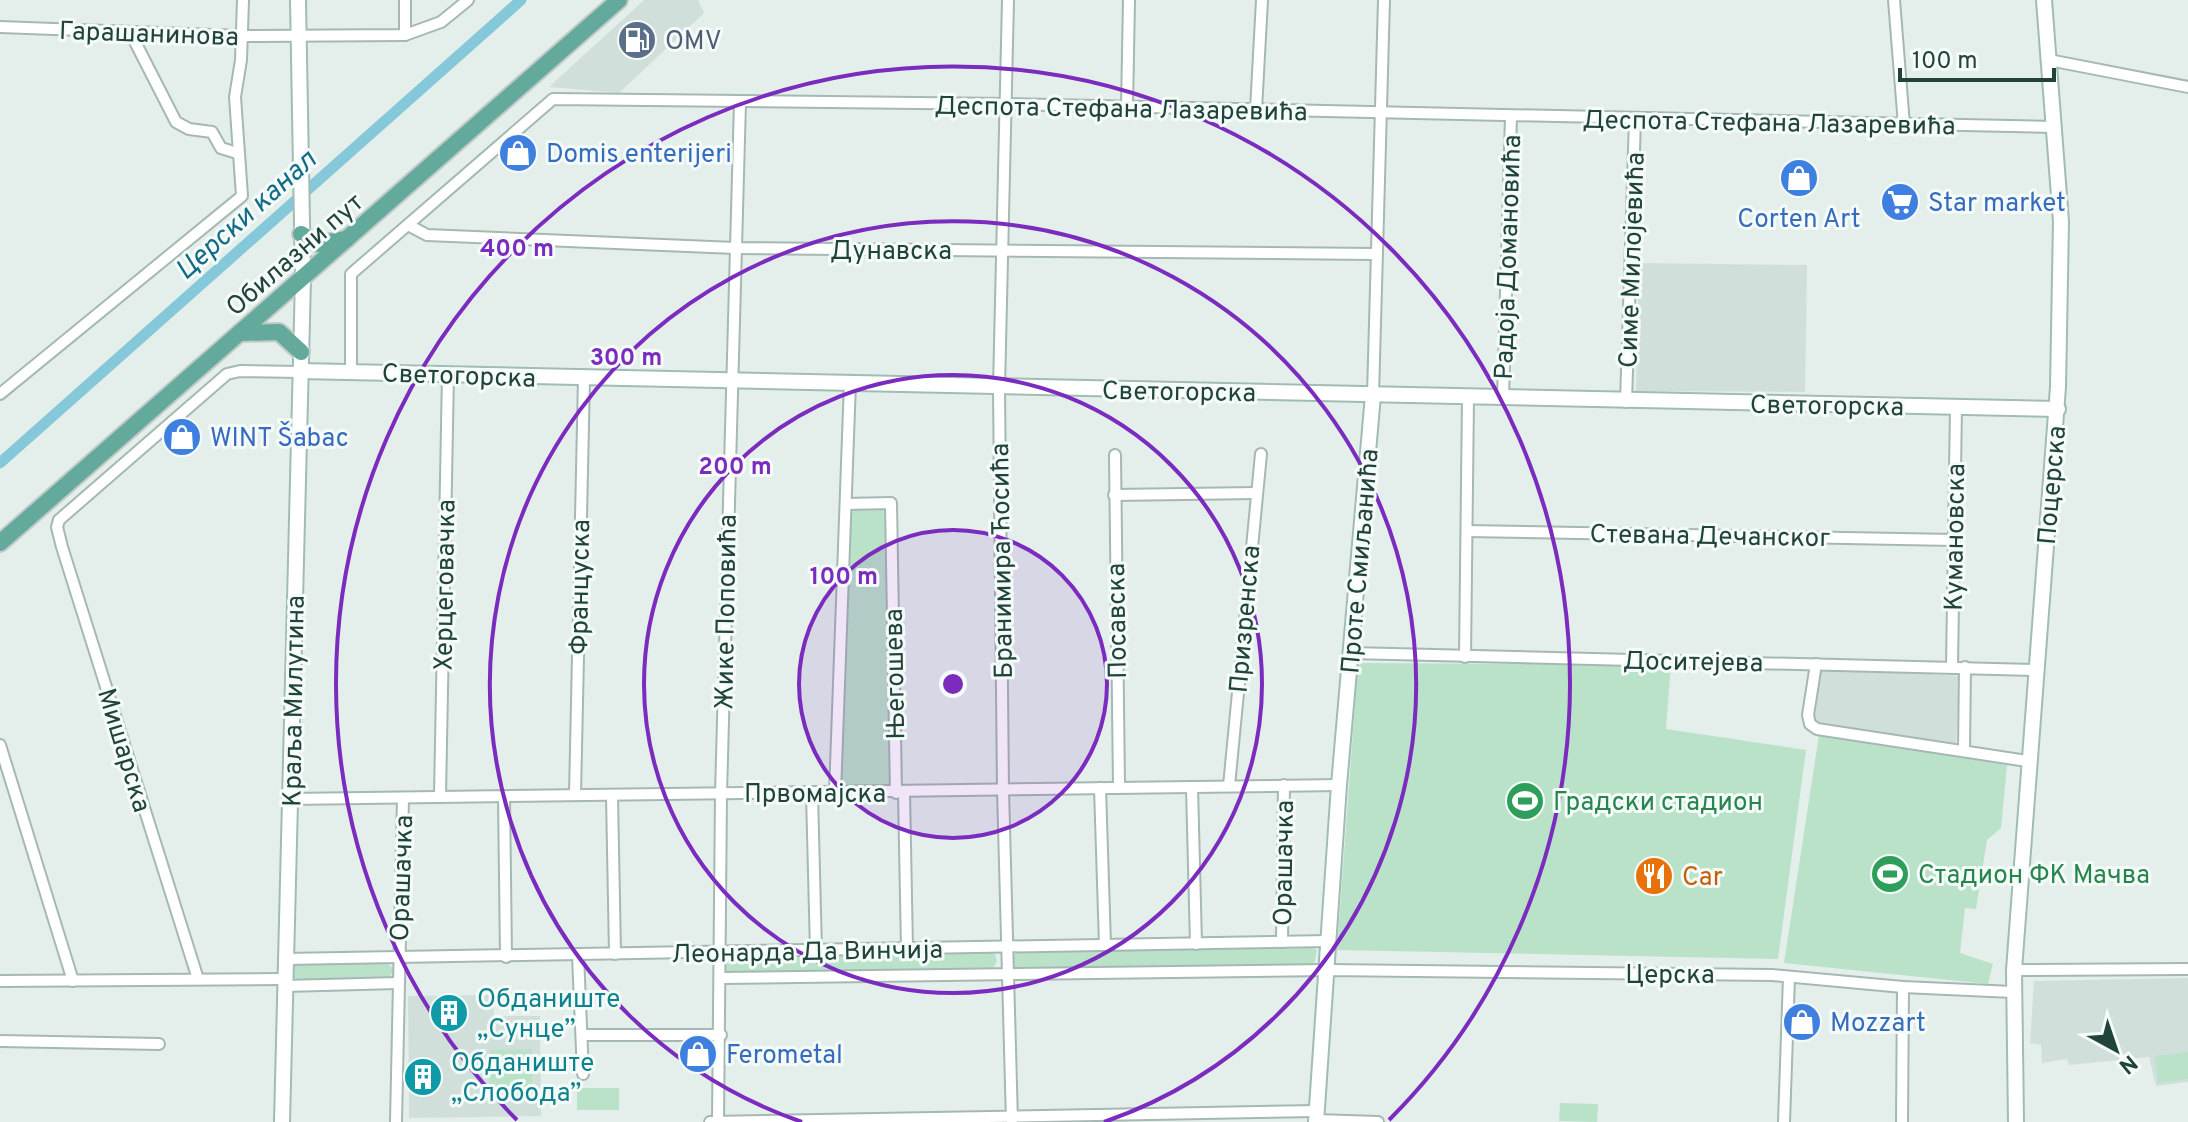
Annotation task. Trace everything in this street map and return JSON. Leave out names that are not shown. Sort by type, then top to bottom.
[{"type":"main road","name":"Обилазни пут","points":[[0,543],[619,0]]},
{"type":"main road","points":[[300,230],[318,244],[349,239]]},
{"type":"main road","points":[[240,333],[279,332],[301,352]]},
{"type":"street","points":[[0,394],[238,202],[244,187],[237,153],[235,97],[243,0]]},
{"type":"street","name":"Краља Милутина","points":[[282,1122],[303,279],[298,0]]},
{"type":"street","points":[[405,0],[405,35],[441,22],[468,0]]},
{"type":"street","name":"Бранимира Ћосића","points":[[1008,0],[999,388],[1003,790],[1012,1118]]},
{"type":"street","points":[[1127,107],[1129,0]]},
{"type":"street","points":[[1256,110],[1262,0]]},
{"type":"street","name":"Проте Смиљанића","points":[[1317,1118],[1339,785],[1373,395],[1384,0]]},
{"type":"street","points":[[1894,0],[1904,125]]},
{"type":"street","name":"Поцерска","points":[[2016,1122],[2014,970],[2027,761],[2058,409],[2061,222],[2044,0]]},
{"type":"street","name":"Гарашанинова","points":[[0,27],[242,36],[405,35]]},
{"type":"street","points":[[130,32],[176,122],[189,129],[209,130],[221,148],[237,153]]},
{"type":"street","points":[[2049,60],[2188,87]]},
{"type":"street","name":"Деспота Стефана Лазаревића","points":[[351,372],[351,274],[553,99],[1006,104],[2054,127]]},
{"type":"street","name":"Жике Поповића","points":[[718,1122],[721,794],[740,102]]},
{"type":"street","name":"Радоја Домановића","points":[[1503,398],[1511,116]]},
{"type":"street","name":"Симе Милојевића","points":[[1626,402],[1635,119]]},
{"type":"street","name":"Дунавска","points":[[408,225],[427,235],[735,248],[1376,254]]},
{"type":"street","points":[[37,510],[59,520],[227,374],[240,371],[300,372]]},
{"type":"street","name":"Светогорска","points":[[300,372],[2058,409]]},
{"type":"street","name":"Херцеговачка","points":[[440,796],[448,374]]},
{"type":"street","name":"Француска","points":[[575,795],[584,378]]},
{"type":"street","name":"Његошева","points":[[835,793],[850,382]]},
{"type":"street","name":"Радоја Домановића","points":[[1465,657],[1468,398]]},
{"type":"street","name":"Кумановска","points":[[1952,667],[1956,407]]},
{"type":"street","name":"Призренска","points":[[1229,786],[1261,454]]},
{"type":"street","name":"Посавска","points":[[1115,455],[1119,787]]},
{"type":"street","points":[[1114,495],[1256,493]]},
{"type":"street","name":"Његошева","points":[[846,504],[891,503],[900,793]]},
{"type":"street","name":"Мишарска","points":[[59,520],[57,527],[62,547],[198,979]]},
{"type":"street","name":"Стевана Дечанског","points":[[1467,531],[1954,540]]},
{"type":"street","name":"Доситејева","points":[[1351,653],[2036,670]]},
{"type":"street","points":[[1816,664],[1808,715],[1813,727],[2027,761]]},
{"type":"street","points":[[1964,751],[1965,667]]},
{"type":"street","points":[[0,745],[73,981]]},
{"type":"street","name":"Орашачка","points":[[1282,942],[1284,785]]},
{"type":"street","name":"Првомајска","points":[[291,799],[1339,785]]},
{"type":"street","points":[[1192,787],[1196,944]]},
{"type":"street","points":[[1100,788],[1105,945]]},
{"type":"street","points":[[900,793],[907,949]]},
{"type":"street","points":[[812,794],[816,951]]},
{"type":"street","points":[[504,796],[506,957]]},
{"type":"street","points":[[612,796],[615,954]]},
{"type":"street","name":"Орашачка","points":[[396,1122],[403,798]]},
{"type":"street","name":"Леонарда Да Винчија","points":[[285,959],[1328,941]]},
{"type":"street","points":[[578,955],[583,1074]]},
{"type":"street","points":[[2014,970],[2188,969]]},
{"type":"street","name":"Леонарда Да Винчија","points":[[721,978],[1327,970]]},
{"type":"street","name":"Церска","points":[[1327,970],[1789,977],[2013,992]]},
{"type":"street","points":[[1784,1122],[1789,977]]},
{"type":"street","points":[[0,981],[198,979],[398,983]]},
{"type":"street","points":[[1902,1122],[1903,987]]},
{"type":"street","points":[[582,1035],[721,1035]]},
{"type":"street","points":[[0,1041],[159,1044]]},
{"type":"street","points":[[710,1122],[1317,1118],[1378,1122]]},
{"type":"shaded area","points":[[644,0],[698,0],[704,13],[619,93],[549,87]]},
{"type":"shaded area","points":[[1639,263],[1807,265],[1805,392],[1636,391]]},
{"type":"shaded area","points":[[1821,668],[1960,676],[1956,744],[1818,725],[1812,718]]},
{"type":"shaded area","points":[[2188,978],[2188,1082],[2156,1086],[2149,1057],[2069,1065],[2067,1059],[2042,1063],[2041,1045],[2030,1043],[2034,981]]},
{"type":"shaded area","points":[[493,995],[494,1016],[540,1016],[541,1116],[409,1118],[408,996]]},
{"type":"green space","points":[[885,508],[892,783],[888,787],[845,787],[840,783],[847,515],[855,510]]},
{"type":"green space","points":[[1358,663],[1671,665],[1666,729],[1806,750],[1778,959],[1337,950]]},
{"type":"green space","name":"Стадион ФК Мачва","points":[[1819,735],[2007,765],[2001,828],[1987,840],[1976,909],[1965,908],[1960,953],[1993,964],[1988,984],[1784,963]]},
{"type":"green space","points":[[1317,950],[1314,965],[1308,966],[1015,970],[1012,960],[1016,952]]},
{"type":"green space","points":[[995,954],[997,961],[992,970],[730,974],[724,968],[731,956]]},
{"type":"green space","points":[[387,962],[394,970],[388,980],[301,981],[291,976],[294,963]]},
{"type":"green space","points":[[532,1049],[532,1088],[490,1089],[490,1050]]},
{"type":"green space","points":[[2188,1052],[2188,1079],[2158,1083],[2155,1056]]},
{"type":"green space","points":[[577,1088],[619,1088],[619,1110],[577,1110]]},
{"type":"green space","points":[[1560,1103],[1598,1104],[1597,1122],[1559,1121]]},
{"type":"waterway","name":"Церски канал","points":[[0,463],[521,0]]},
{"type":"place","name":"OMV","points":[[637,40]]},
{"type":"place","name":"Domis enterijeri","points":[[518,153]]},
{"type":"place","name":"Corten Art","points":[[1799,178]]},
{"type":"place","name":"Star market","points":[[1900,202]]},
{"type":"place","name":"WINT Šabac","points":[[182,437]]},
{"type":"place","name":"Градски стадион","points":[[1525,801]]},
{"type":"place","name":"Стадион ФК Мачва","points":[[1890,874]]},
{"type":"place","name":"Car","points":[[1654,876]]},
{"type":"place","name":"Обданиште „Сунце”","points":[[449,1013]]},
{"type":"place","name":"Mozzart","points":[[1802,1022]]},
{"type":"place","name":"Ferometal","points":[[698,1054]]},
{"type":"place","name":"Обданиште „Слобода”","points":[[423,1077]]}]
